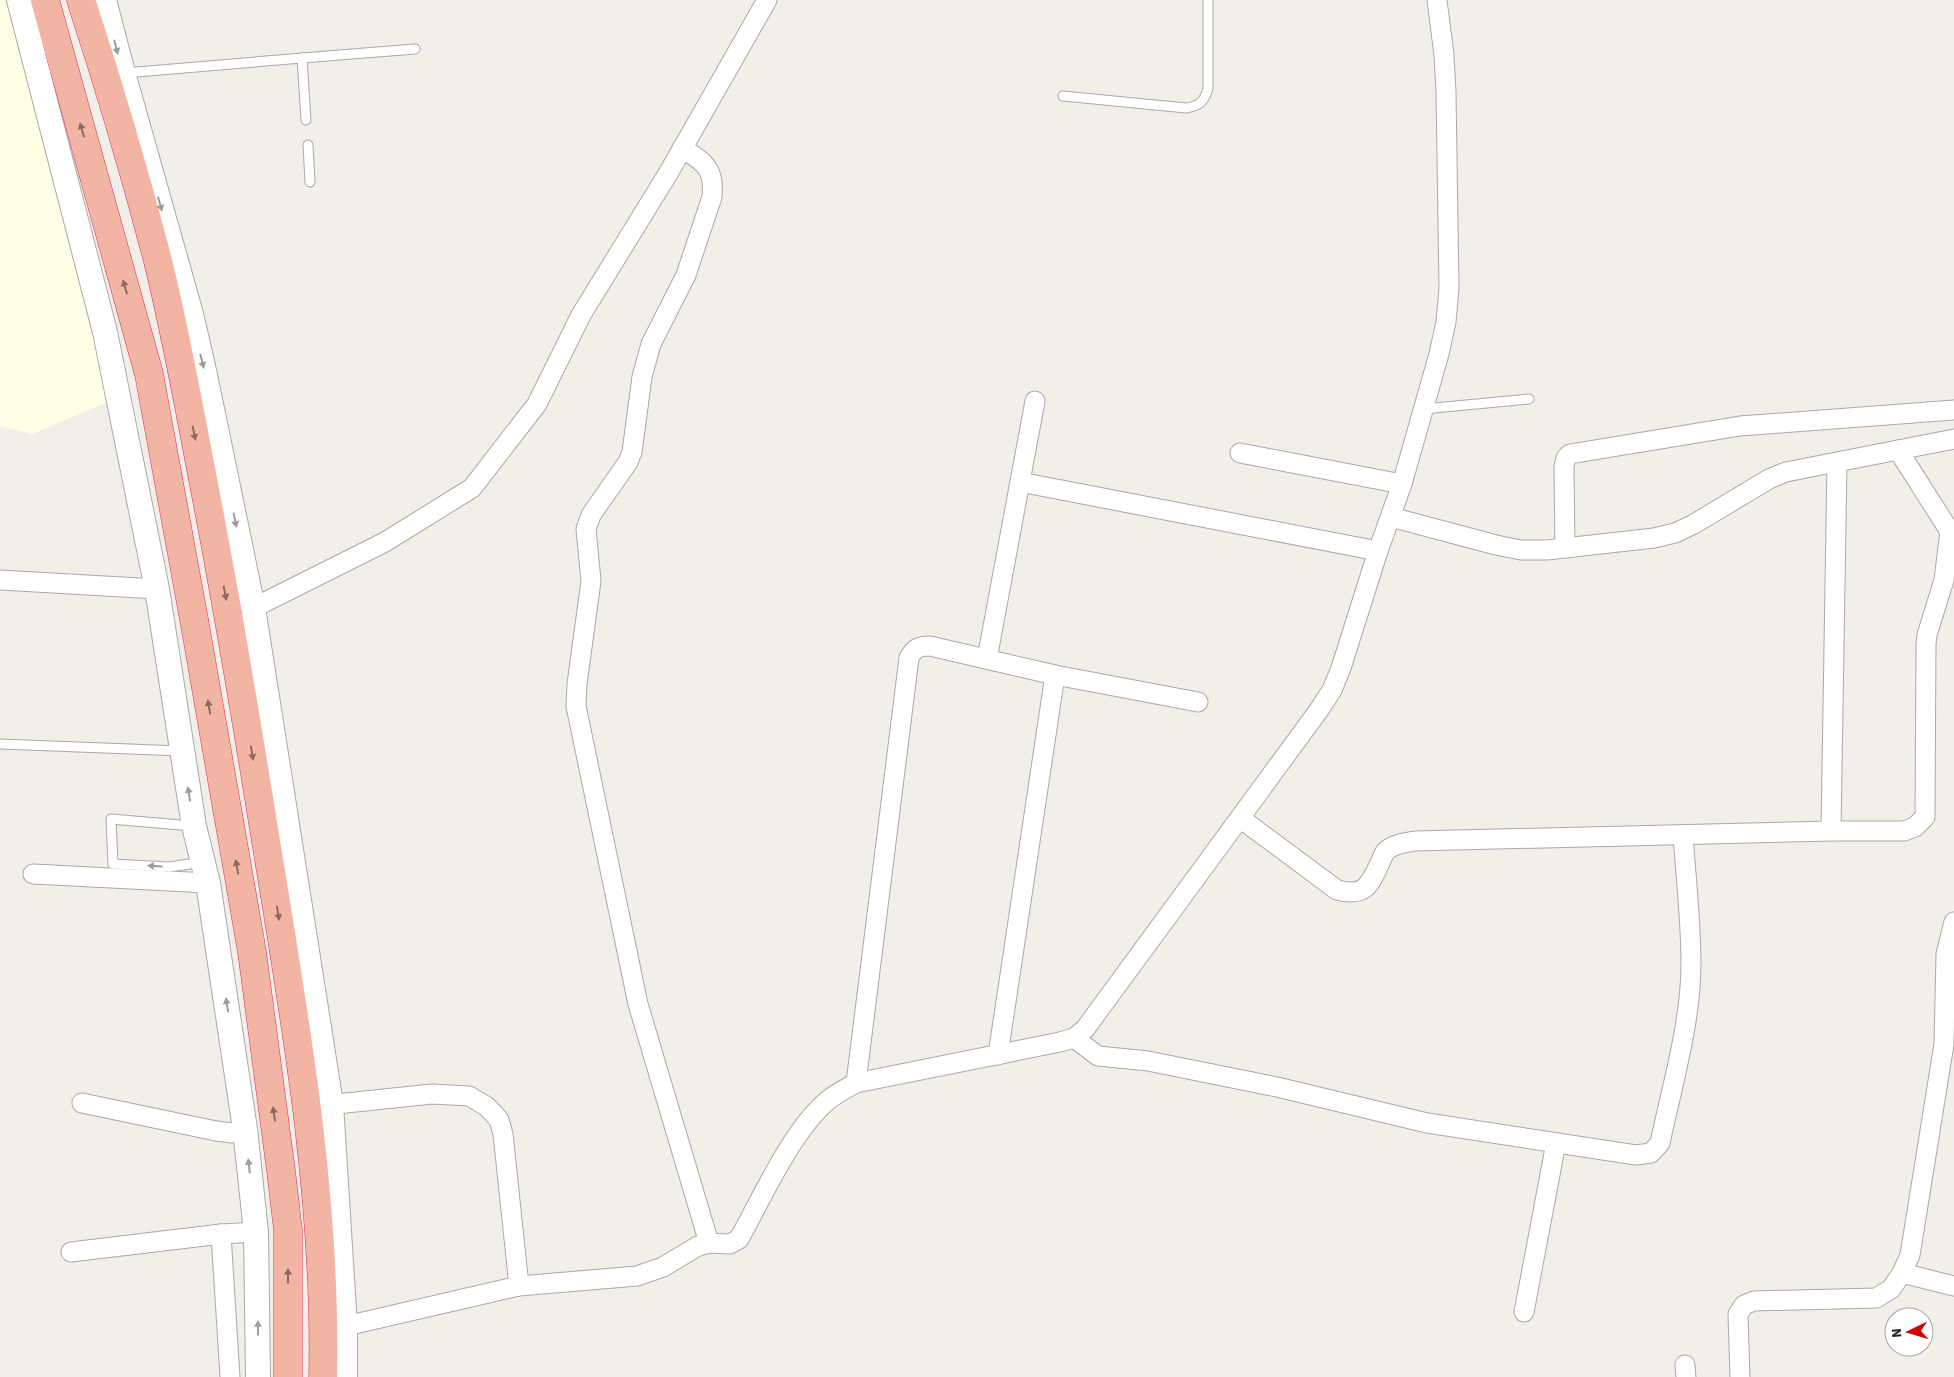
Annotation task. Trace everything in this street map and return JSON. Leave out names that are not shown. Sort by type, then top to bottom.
[{"type":"highway","points":[[45,0],[149,374],[197,634],[252,952],[288,1230],[288,1377]]},
{"type":"highway","points":[[81,0],[106,74],[157,259],[182,368],[231,624],[284,953],[319,1106],[320,1239],[335,1328],[323,1377]]},
{"type":"street","points":[[19,0],[106,332],[157,589],[194,826],[206,873],[246,1129],[256,1232],[258,1377]]},
{"type":"street","points":[[104,0],[199,349],[253,608],[319,1106],[432,1094],[469,1096],[486,1106],[499,1120],[503,1134],[519,1286]]},
{"type":"street","points":[[253,608],[385,542],[472,488],[537,404],[580,315],[669,172],[767,0]]},
{"type":"street","points":[[345,1377],[335,1328],[519,1286],[636,1276],[663,1267],[698,1246],[709,1243],[730,1244],[739,1239],[789,1149],[806,1124],[827,1101],[856,1083],[1074,1038],[1084,1029],[1332,690],[1341,668],[1378,551],[1402,484],[1424,409],[1446,322],[1449,288],[1445,82],[1444,55],[1437,0]]},
{"type":"street","points":[[682,148],[705,163],[711,172],[714,184],[712,197],[686,275],[651,344],[642,377],[632,452],[628,462],[591,515],[586,530],[591,581],[577,684],[576,706],[638,1004],[709,1243]]},
{"type":"street","points":[[987,659],[1035,401]]},
{"type":"street","points":[[1565,548],[1564,467],[1566,458],[1570,454],[1740,426],[1954,410]]},
{"type":"street","points":[[1391,517],[1521,550],[1565,548],[1654,538],[1675,533],[1694,524],[1769,479],[1786,472],[1954,440]]},
{"type":"street","points":[[1240,818],[1337,890],[1349,893],[1361,891],[1370,884],[1385,853],[1398,844],[1414,841],[1904,830],[1915,827],[1925,817],[1927,634],[1944,580],[1952,534],[1898,450]]},
{"type":"street","points":[[1240,454],[1402,484]]},
{"type":"street","points":[[1831,831],[1837,463]]},
{"type":"street","points":[[1020,482],[1378,551]]},
{"type":"street","points":[[0,580],[157,589]]},
{"type":"street","points":[[856,1083],[909,658],[912,652],[919,646],[930,646],[1055,675],[1198,702]]},
{"type":"street","points":[[998,1055],[1055,675]]},
{"type":"street","points":[[1074,1038],[1098,1056],[1148,1061],[1277,1087],[1427,1123],[1636,1155],[1651,1153],[1660,1143],[1686,1017],[1689,990],[1691,964],[1683,835]]},
{"type":"street","points":[[33,874],[206,873]]},
{"type":"street","points":[[1740,1377],[1738,1314],[1744,1305],[1754,1301],[1876,1298],[1891,1289],[1902,1274],[1910,1255],[1944,1044],[1946,954],[1954,922]]},
{"type":"street","points":[[82,1103],[216,1131],[232,1132],[246,1129]]},
{"type":"street","points":[[1524,1312],[1556,1143]]},
{"type":"street","points":[[71,1252],[221,1234],[256,1232]]},
{"type":"street","points":[[221,1234],[230,1377]]},
{"type":"street","points":[[1902,1274],[1954,1286]]},
{"type":"lane","points":[[1063,96],[1186,108],[1196,106],[1204,100],[1208,89],[1208,0]]},
{"type":"lane","points":[[123,73],[415,49]]},
{"type":"lane","points":[[302,58],[306,120]]},
{"type":"lane","points":[[308,145],[310,182]]},
{"type":"lane","points":[[1424,409],[1529,398]]},
{"type":"lane","points":[[0,744],[182,751]]},
{"type":"lane","points":[[194,826],[110,819],[113,864],[170,867],[206,873]]},
{"type":"shaded area","points":[[0,0],[10,0],[113,400],[32,434],[0,426]]}]
